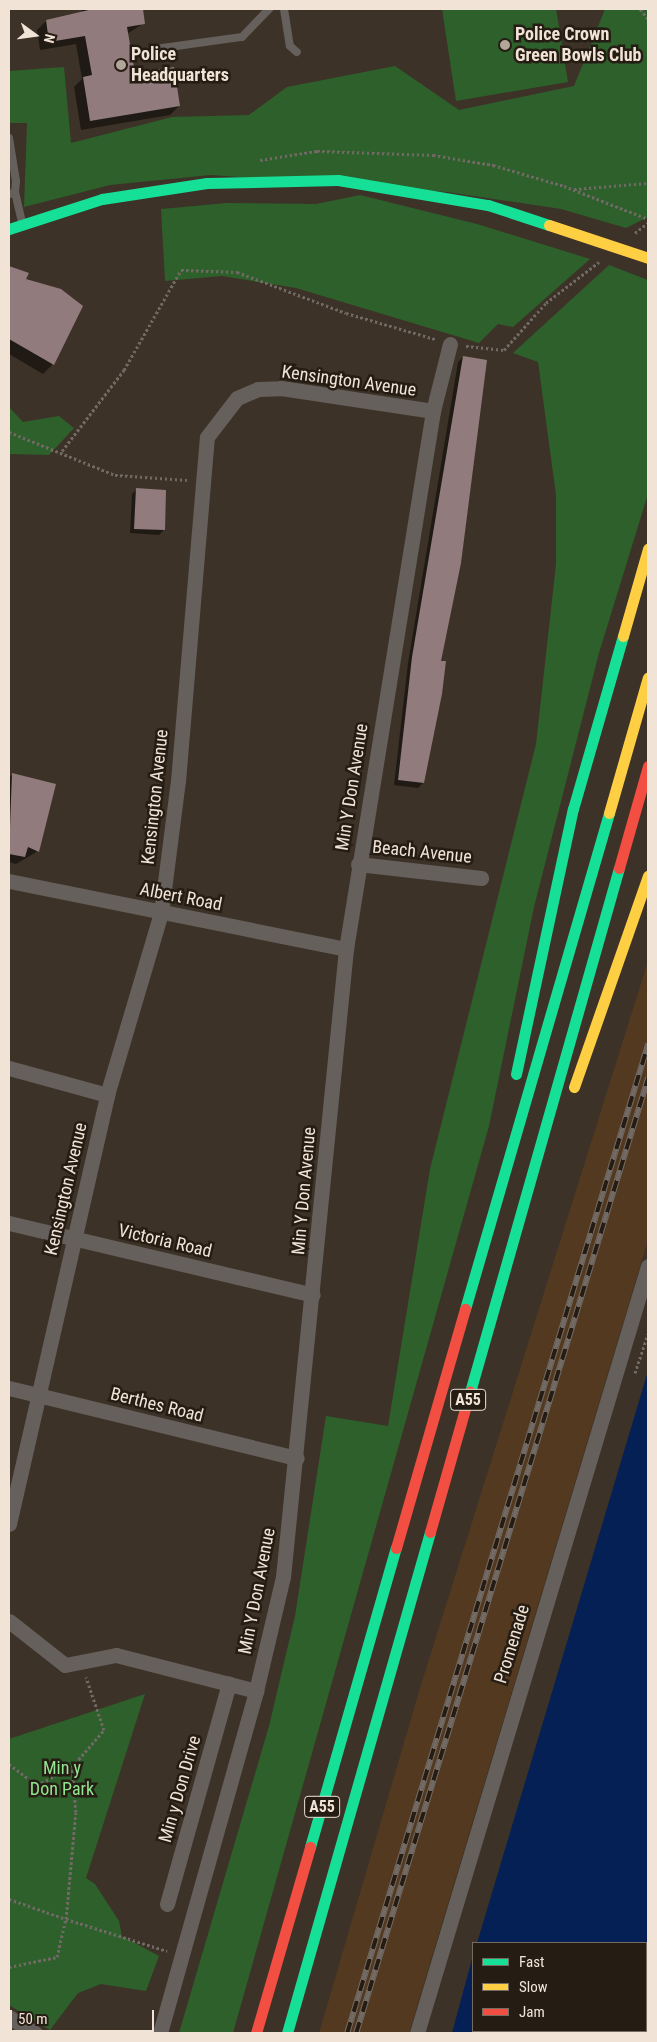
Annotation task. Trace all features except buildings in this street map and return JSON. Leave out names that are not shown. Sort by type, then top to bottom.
[{"type":"main road","points":[[9,229],[102,199],[207,183],[338,180],[388,185],[488,205],[648,258]]},
{"type":"main road","points":[[512,1091],[572,809],[648,549]]},
{"type":"main road","name":"A55","points":[[256,2033],[648,677]]},
{"type":"main road","name":"A55","points":[[287,2033],[648,766]]},
{"type":"main road","points":[[570,1101],[648,876]]},
{"type":"main road","points":[[464,1315],[506,1120]]},
{"type":"main road","points":[[492,1314],[559,1128]]},
{"type":"street","name":"Min Y Don Avenue","points":[[160,2033],[256,1691],[283,1577],[297,1458],[346,949],[358,864],[433,411],[450,344]]},
{"type":"street","name":"Kensington Avenue","points":[[9,1524],[35,1395],[74,1240],[107,1095],[161,913],[178,781],[206,437],[219,417],[237,398],[258,389],[281,388],[433,411]]},
{"type":"street","name":"Beach Avenue","points":[[358,864],[481,878]]},
{"type":"street","name":"Albert Road","points":[[9,881],[346,949]]},
{"type":"street","points":[[9,1068],[107,1095]]},
{"type":"street","name":"Victoria Road","points":[[9,1223],[74,1240],[313,1295]]},
{"type":"street","name":"Promenade","points":[[417,2033],[648,1266]]},
{"type":"street","name":"Berthes Road","points":[[9,1388],[297,1458]]},
{"type":"street","points":[[9,1621],[65,1665],[82,1665],[116,1655],[256,1691]]},
{"type":"street","name":"Min y Don Drive","points":[[167,1904],[229,1684]]},
{"type":"street","points":[[9,2017],[35,2033]]},
{"type":"lane","points":[[155,49],[242,37],[269,9]]},
{"type":"lane","points":[[284,9],[290,46],[297,52]]},
{"type":"lane","points":[[9,138],[12,193],[23,224]]},
{"type":"path","points":[[640,9],[648,19]]},
{"type":"path","points":[[572,189],[648,183]]},
{"type":"path","points":[[62,451],[124,370],[180,270],[237,272],[346,313],[450,344],[504,350],[546,303]]},
{"type":"path","points":[[9,432],[62,451],[115,475],[201,482]]},
{"type":"path","points":[[9,1764],[36,1785],[72,1767],[104,1730],[82,1665]]},
{"type":"path","points":[[9,1966],[57,1957],[66,1919],[76,1812],[72,1767]]},
{"type":"path","points":[[9,1899],[182,1956]]},
{"type":"shaded area","points":[[648,961],[648,1240],[409,2033],[319,2033],[420,1688]]},
{"type":"green space","name":"Police Crown Green Bowls Club","points":[[442,9],[556,9],[568,82],[456,101]]},
{"type":"green space","points":[[605,9],[648,9],[648,217],[626,228],[561,209],[447,192],[211,175],[110,185],[24,207],[27,123],[9,123],[9,71],[64,67],[71,143],[172,117],[249,115],[287,87],[395,66],[459,110],[574,86]]},
{"type":"green space","points":[[360,195],[477,224],[590,259],[513,327],[498,324],[479,343],[296,288],[222,276],[165,281],[161,209],[227,203],[316,204]]},
{"type":"green space","points":[[609,265],[648,280],[648,494],[599,653],[534,907],[489,1126],[233,2033],[179,2033],[269,1726],[295,1616],[326,1416],[388,1426],[430,1169],[536,744],[556,564],[556,495],[538,362],[513,353]]},
{"type":"green space","points":[[9,407],[23,422],[59,416],[74,428],[49,455],[9,454]]},
{"type":"green space","name":"Min y Don Park","points":[[145,1694],[86,1878],[95,1884],[119,1921],[122,1936],[159,1956],[146,1991],[101,1984],[78,1993],[50,2030],[9,2005],[9,1739]]},
{"type":"water","points":[[648,1371],[648,2033],[452,2033],[472,1959],[472,2032],[647,2032],[647,1942],[477,1942]]},
{"type":"railway","points":[[347,2033],[648,1044]]},
{"type":"railway","points":[[356,2033],[648,1078]]},
{"type":"traffic: fast","points":[[9,229],[102,199],[207,183],[338,180],[488,205],[549,225]]},
{"type":"traffic: fast","points":[[516,1074],[573,809],[623,636]]},
{"type":"traffic: fast","points":[[465,1309],[609,813]]},
{"type":"traffic: fast","points":[[470,1392],[619,868]]},
{"type":"traffic: fast","points":[[287,2033],[430,1532]]},
{"type":"traffic: fast","points":[[310,1847],[396,1548]]},
{"type":"traffic: slow","points":[[549,225],[648,258]]},
{"type":"traffic: slow","points":[[623,636],[648,549]]},
{"type":"traffic: slow","points":[[609,813],[648,677]]},
{"type":"traffic: slow","points":[[574,1087],[648,876]]},
{"type":"traffic: jam","points":[[619,868],[648,766]]},
{"type":"traffic: jam","points":[[396,1548],[465,1309]]},
{"type":"traffic: jam","points":[[430,1532],[470,1392]]},
{"type":"traffic: jam","points":[[256,2033],[310,1847]]},
{"type":"place","name":"Police Crown Green Bowls Club","points":[[505,45]]},
{"type":"place","name":"Police Headquarters","points":[[121,65]]}]
